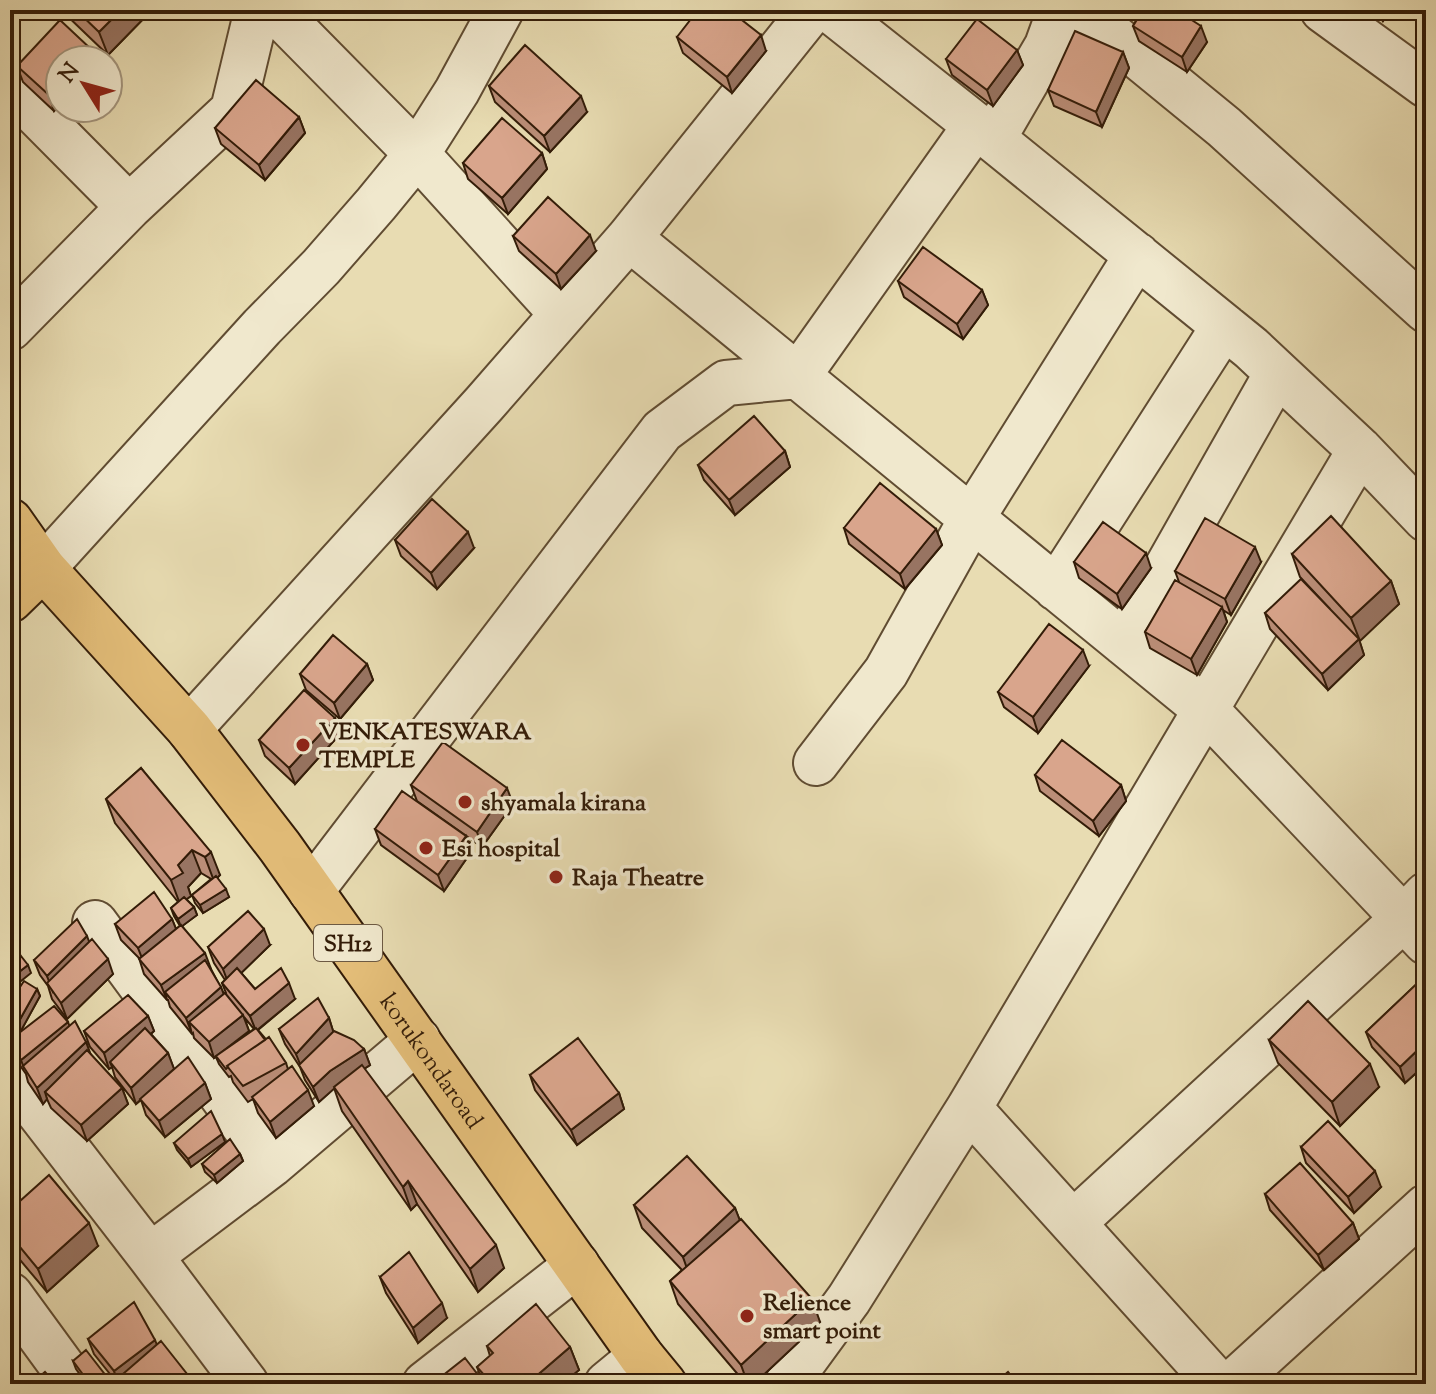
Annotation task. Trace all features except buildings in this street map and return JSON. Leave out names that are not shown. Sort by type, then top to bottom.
[{"type":"main road","name":"korukondaroad","points":[[10,521],[43,568],[189,729],[280,847],[653,1370]]},
{"type":"main road","points":[[10,600],[43,568]]},
{"type":"street","points":[[218,10],[260,20],[417,154],[562,314]]},
{"type":"street","points":[[43,568],[262,327],[321,267],[417,154],[457,91],[501,10]]},
{"type":"street","points":[[189,729],[484,404],[629,238],[812,10]]},
{"type":"street","points":[[830,10],[1224,326],[1360,450],[1426,519]]},
{"type":"street","points":[[311,891],[662,431],[726,383],[798,376],[1047,46],[1060,10]]},
{"type":"street","points":[[1081,10],[1224,127],[1426,310]]},
{"type":"street","points":[[1323,10],[1426,85]]},
{"type":"street","points":[[10,328],[129,207],[233,110],[260,20]]},
{"type":"street","points":[[10,87],[129,207]]},
{"type":"street","points":[[629,238],[1206,710],[1418,919],[1073,1223]]},
{"type":"street","points":[[816,763],[886,672],[972,518],[1137,255]]},
{"type":"street","points":[[1056,588],[1224,326]]},
{"type":"street","points":[[1124,643],[1277,373]]},
{"type":"street","points":[[787,1384],[849,1299],[969,1108],[1360,450]]},
{"type":"street","points":[[95,923],[272,1164]]},
{"type":"street","points":[[150,1256],[272,1164],[418,1040]]},
{"type":"street","points":[[10,1075],[246,1384]]},
{"type":"street","points":[[969,1108],[1218,1384]]},
{"type":"street","points":[[1232,1384],[1426,1207]]},
{"type":"street","points":[[425,1384],[577,1265]]},
{"type":"street","points":[[10,1295],[75,1384]]},
{"type":"street","points":[[607,1384],[653,1370]]},
{"type":"place","name":"VENKATESWARA TEMPLE","points":[[303,745]]},
{"type":"place","name":"shyamala kirana","points":[[465,802]]},
{"type":"place","name":"Esi hospital","points":[[426,848]]},
{"type":"place","name":"Raja Theatre","points":[[556,877]]},
{"type":"place","name":"Relience smart point","points":[[747,1316]]}]
